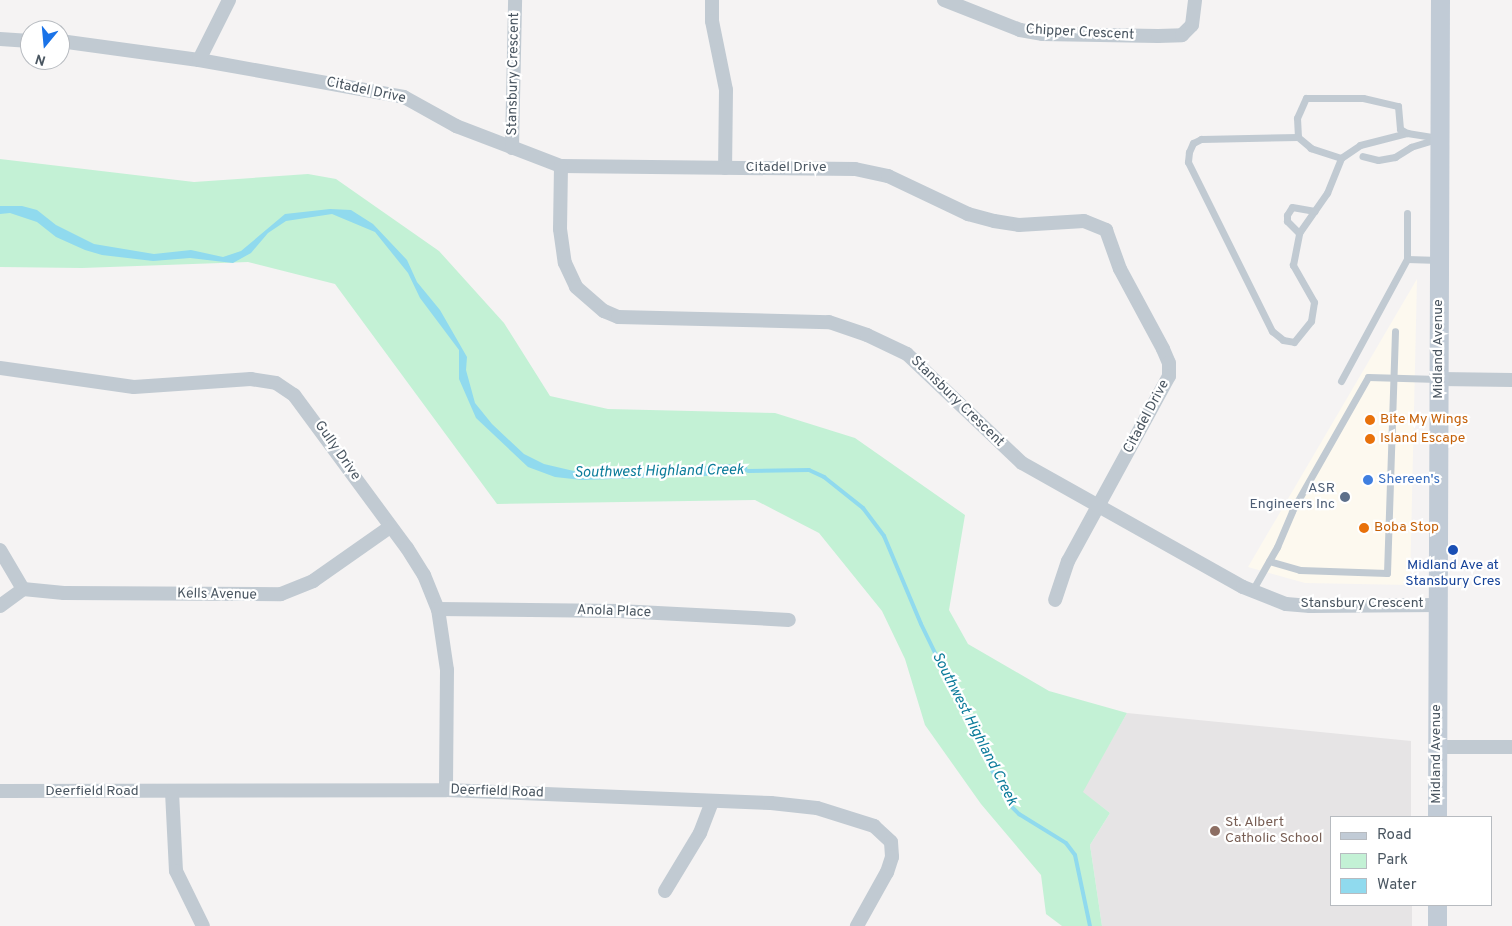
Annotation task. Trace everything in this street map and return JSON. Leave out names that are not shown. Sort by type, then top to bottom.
[{"type":"main road","name":"Midland Avenue","points":[[1437,816],[1440,0]]},
{"type":"main road","points":[[1437,906],[1437,926]]},
{"type":"street","points":[[199,60],[229,0]]},
{"type":"street","name":"Stansbury Crescent","points":[[512,148],[515,0]]},
{"type":"street","points":[[712,0],[712,21],[726,90],[725,168]]},
{"type":"street","name":"Chipper Crescent","points":[[944,0],[1020,30],[1042,34],[1158,36],[1182,35],[1192,25],[1195,0]]},
{"type":"street","points":[[0,39],[20,40]]},
{"type":"street","name":"Citadel Drive","points":[[70,42],[199,60],[404,96],[456,126],[561,166],[855,169],[888,176],[968,214],[994,221],[1019,224],[1084,221],[1106,230],[1120,269],[1164,349],[1169,363],[1169,376],[1068,561],[1055,600]]},
{"type":"street","name":"Stansbury Crescent","points":[[561,166],[560,229],[565,263],[576,287],[604,311],[618,317],[829,322],[867,335],[907,354],[1022,462],[1252,591],[1286,604],[1310,606],[1438,605]]},
{"type":"street","name":"Gully Drive","points":[[0,368],[134,387],[252,379],[276,383],[294,395],[310,413],[424,575],[438,609],[448,670],[446,790]]},
{"type":"street","points":[[1440,379],[1512,380]]},
{"type":"street","name":"Kells Avenue","points":[[23,589],[64,593],[281,594],[312,581],[390,527]]},
{"type":"street","points":[[0,550],[23,589],[0,606]]},
{"type":"street","name":"Anola Place","points":[[438,609],[619,611],[789,620]]},
{"type":"street","points":[[1437,748],[1512,748]]},
{"type":"street","name":"Deerfield Road","points":[[0,791],[446,790],[771,802],[817,808],[874,826],[885,834],[891,842],[892,857],[857,926]]},
{"type":"street","points":[[172,792],[176,871],[203,926]]},
{"type":"street","points":[[665,892],[700,833],[712,801]]},
{"type":"lane","points":[[1298,137],[1297,118],[1306,98],[1362,98],[1398,106],[1400,129],[1407,133],[1440,138]]},
{"type":"lane","points":[[1341,158],[1311,148],[1298,137],[1201,138],[1193,143],[1188,162],[1272,331],[1283,340],[1294,342],[1311,321],[1314,302],[1292,265],[1299,233],[1327,193],[1341,158],[1360,145],[1407,133]]},
{"type":"lane","points":[[1362,156],[1378,160],[1395,157],[1412,147],[1440,138]]},
{"type":"lane","points":[[1299,233],[1287,221],[1287,215],[1292,207],[1315,211]]},
{"type":"lane","points":[[1342,381],[1407,259],[1407,213]]},
{"type":"lane","points":[[1407,259],[1439,260]]},
{"type":"lane","points":[[1269,561],[1300,570],[1387,573],[1395,332]]},
{"type":"lane","points":[[1252,591],[1269,561],[1292,511],[1368,377],[1440,379]]},
{"type":"shaded area","points":[[1417,279],[1410,585],[1305,583],[1248,567]]},
{"type":"shaded area","name":"St. Albert Catholic School","points":[[1127,713],[1411,741],[1411,816],[1330,816],[1330,906],[1412,906],[1412,926],[1102,926],[1090,845],[1110,813],[1082,792]]},
{"type":"green space","points":[[0,159],[194,182],[308,174],[336,179],[439,251],[504,323],[550,396],[608,409],[775,413],[855,438],[965,515],[949,610],[968,644],[1049,691],[1127,713],[1083,792],[1110,813],[1090,845],[1102,926],[1062,926],[1046,914],[1041,875],[981,804],[925,725],[905,659],[882,611],[819,533],[755,500],[497,504],[335,284],[248,262],[82,268],[0,267]]},
{"type":"water","name":"Southwest Highland Creek","points":[[0,206],[22,206],[37,210],[56,225],[94,244],[154,254],[191,250],[223,257],[241,251],[285,214],[330,209],[351,210],[373,224],[407,260],[417,282],[440,310],[467,357],[466,370],[475,403],[492,424],[524,454],[544,464],[578,472],[665,470],[727,464],[747,467],[748,471],[734,475],[582,480],[555,477],[528,467],[476,418],[459,379],[459,350],[420,298],[408,273],[375,232],[332,214],[286,221],[268,233],[251,253],[233,263],[190,258],[153,261],[102,255],[85,250],[56,237],[37,222],[10,213],[0,214]]},
{"type":"waterway","name":"Southwest Highland Creek","points":[[748,471],[809,470],[824,477],[863,508],[884,536],[921,624],[1008,803],[1019,814],[1066,843],[1075,855],[1090,926]]},
{"type":"place","name":"Bite My Wings","points":[[1370,420]]},
{"type":"place","name":"Island Escape","points":[[1370,439]]},
{"type":"place","name":"Shereen's","points":[[1368,480]]},
{"type":"place","name":"ASR Engineers Inc","points":[[1345,497]]},
{"type":"place","name":"Boba Stop","points":[[1364,528]]},
{"type":"place","name":"Midland Ave at Stansbury Cres","points":[[1453,550]]},
{"type":"place","name":"St. Albert Catholic School","points":[[1215,831]]}]
